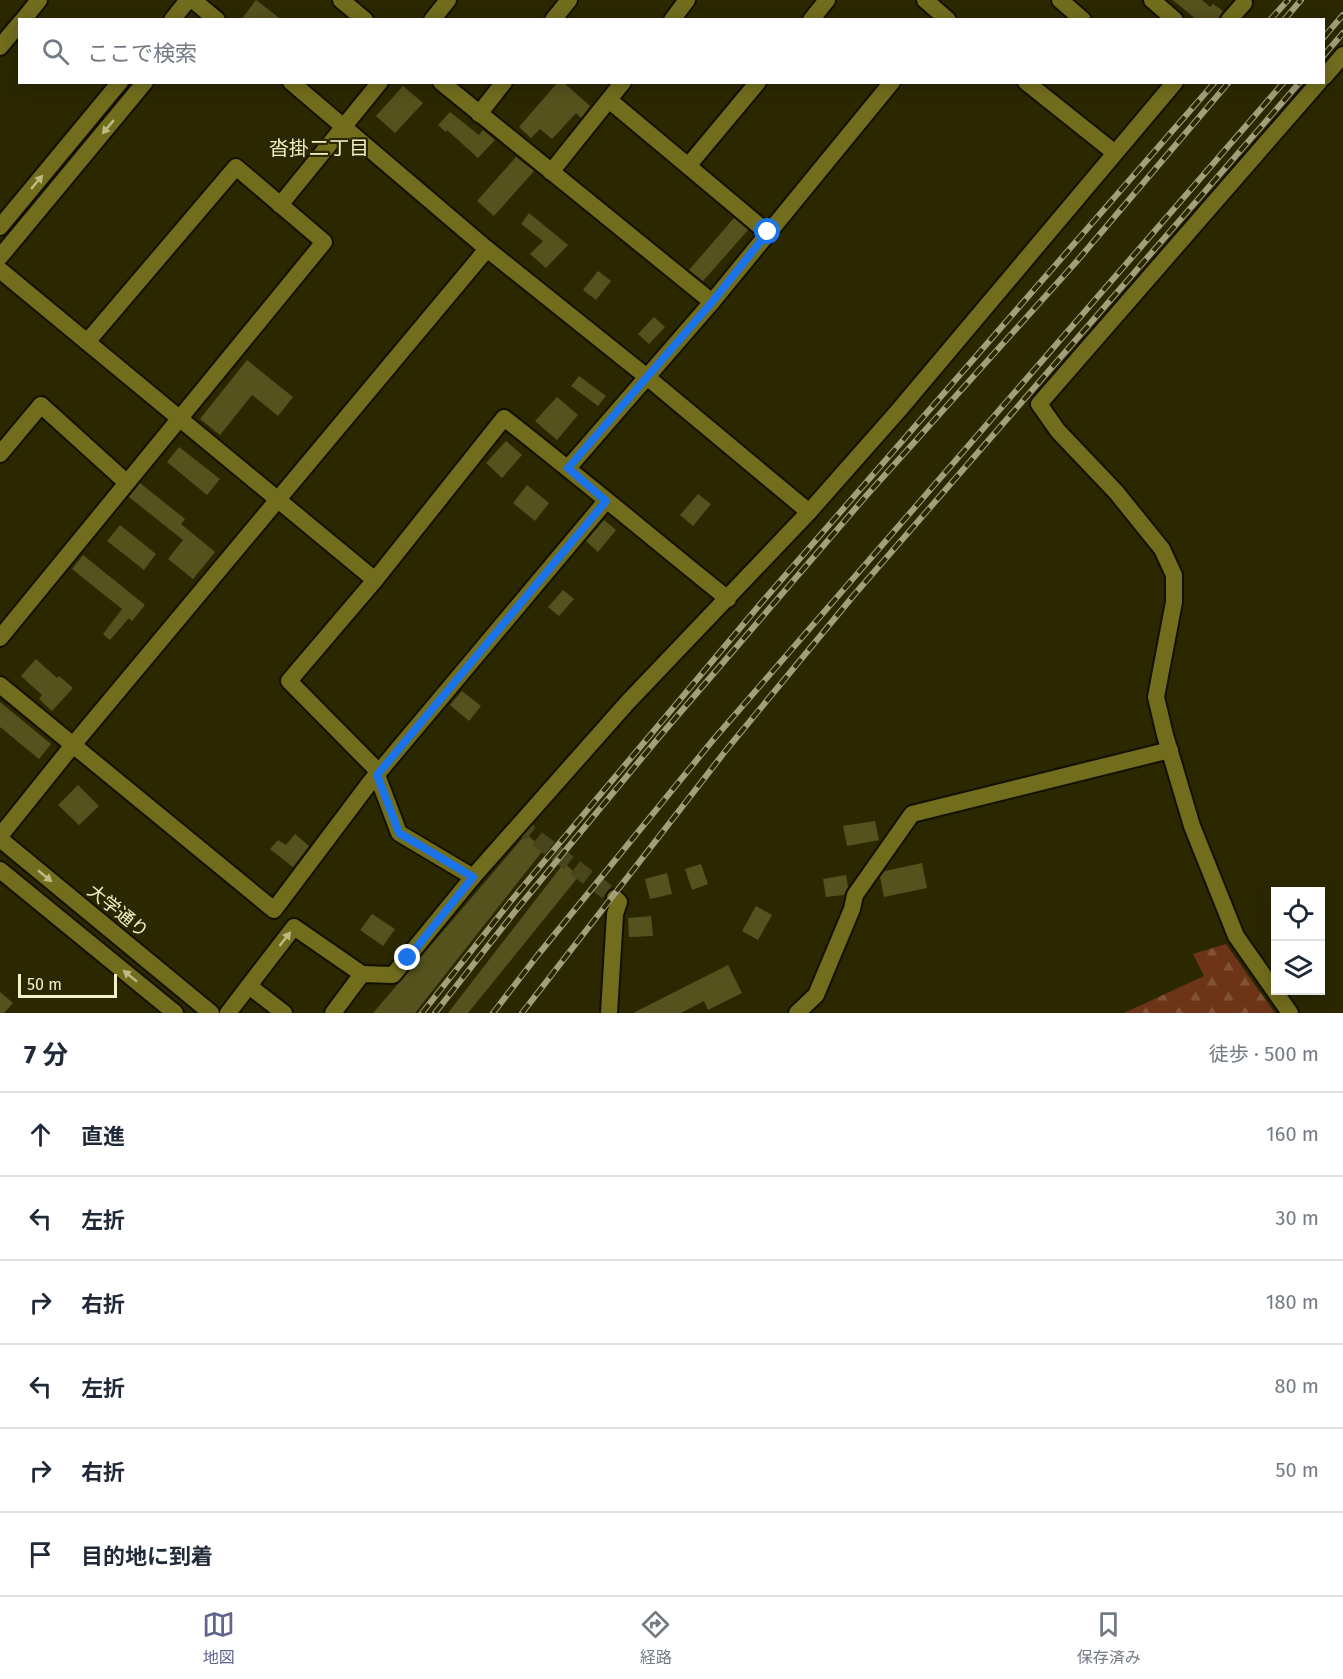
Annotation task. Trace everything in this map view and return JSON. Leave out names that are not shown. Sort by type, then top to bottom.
[{"type":"street","points":[[25,18],[39,0]]},
{"type":"street","points":[[174,18],[188,0]]},
{"type":"street","points":[[341,0],[363,18]]},
{"type":"street","points":[[434,18],[448,0]]},
{"type":"street","points":[[556,18],[569,0]]},
{"type":"street","points":[[674,18],[687,0]]},
{"type":"street","points":[[813,18],[827,0]]},
{"type":"street","points":[[925,0],[945,18]]},
{"type":"street","points":[[1060,0],[1081,18]]},
{"type":"street","points":[[1152,0],[1173,18]]},
{"type":"street","points":[[1231,18],[1244,3]]},
{"type":"street","points":[[0,47],[18,25]]},
{"type":"street","points":[[1325,75],[1343,55]]},
{"type":"street","points":[[0,227],[118,84]]},
{"type":"street","points":[[0,257],[143,84]]},
{"type":"street","points":[[293,84],[487,249],[648,377],[809,512]]},
{"type":"street","points":[[280,205],[378,84]]},
{"type":"street","points":[[443,84],[712,302]]},
{"type":"street","points":[[479,114],[502,84]]},
{"type":"street","points":[[551,172],[621,84]]},
{"type":"street","points":[[688,166],[756,84]]},
{"type":"street","points":[[568,468],[712,302],[890,84]]},
{"type":"street","points":[[1029,84],[1115,153]]},
{"type":"street","points":[[1290,1013],[1236,936],[1192,826],[1165,735],[1156,697],[1174,602],[1174,574],[1162,549],[1116,492],[1058,431],[1039,404],[1317,84]]},
{"type":"street","points":[[230,1011],[294,927],[362,974],[393,975],[473,877],[627,703],[809,512],[899,410],[1115,153],[1166,86]]},
{"type":"street","points":[[609,100],[768,232]]},
{"type":"street","points":[[0,638],[324,242],[236,167],[87,342]]},
{"type":"street","points":[[0,838],[73,745],[487,249]]},
{"type":"street","points":[[0,270],[375,580]]},
{"type":"street","points":[[0,454],[41,405],[126,482]]},
{"type":"street","points":[[473,877],[399,833],[374,767],[289,681],[375,580],[504,418],[728,599]]},
{"type":"street","points":[[0,685],[274,910],[377,775],[606,501]]},
{"type":"street","points":[[797,1013],[816,995],[852,909],[855,895],[912,814],[1170,750]]},
{"type":"street","name":"大学通り","points":[[0,838],[211,1013]]},
{"type":"street","points":[[0,870],[175,1013]]},
{"type":"street","points":[[609,1013],[615,914],[619,902],[615,898]]},
{"type":"street","points":[[333,1013],[362,974]]},
{"type":"street","points":[[249,986],[284,1013]]},
{"type":"green space","points":[[1226,944],[1275,1013],[1124,1013],[1204,976],[1193,954]]},
{"type":"building","points":[[256,0],[279,18],[242,18]]},
{"type":"building","points":[[1173,0],[1202,0],[1210,7],[1213,4],[1223,11],[1218,18],[1195,18]]},
{"type":"building","points":[[556,84],[565,84],[590,106],[581,118],[576,113],[552,139],[540,129],[531,138],[519,127]]},
{"type":"building","points":[[403,86],[423,103],[395,133],[376,116]]},
{"type":"building","points":[[450,112],[479,135],[483,130],[495,140],[478,158],[447,130],[446,132],[438,125]]},
{"type":"building","points":[[516,157],[534,171],[494,216],[477,201]]},
{"type":"building","points":[[529,213],[568,245],[546,268],[530,254],[543,241],[521,224]]},
{"type":"building","points":[[734,218],[748,230],[703,281],[689,270]]},
{"type":"building","points":[[598,271],[611,281],[596,300],[583,290]]},
{"type":"building","points":[[654,317],[665,327],[649,344],[638,334]]},
{"type":"building","points":[[247,360],[293,397],[278,416],[252,395],[220,435],[200,419]]},
{"type":"building","points":[[579,376],[606,396],[598,406],[571,386]]},
{"type":"building","points":[[557,397],[578,415],[557,440],[535,421]]},
{"type":"building","points":[[506,441],[522,455],[502,478],[486,463]]},
{"type":"building","points":[[179,447],[220,479],[207,495],[167,462]]},
{"type":"building","points":[[140,483],[185,519],[181,524],[215,552],[193,579],[168,559],[183,540],[129,497]]},
{"type":"building","points":[[527,485],[549,503],[535,521],[513,503]]},
{"type":"building","points":[[698,494],[711,504],[693,526],[680,515]]},
{"type":"building","points":[[604,520],[616,530],[598,552],[586,541]]},
{"type":"building","points":[[120,525],[156,554],[144,570],[107,541]]},
{"type":"building","points":[[83,555],[145,605],[132,621],[129,618],[110,640],[103,634],[122,609],[72,569]]},
{"type":"building","points":[[563,590],[574,599],[559,616],[548,607]]},
{"type":"building","points":[[36,659],[57,678],[59,676],[73,688],[52,711],[39,699],[42,695],[21,676]]},
{"type":"building","points":[[462,691],[481,706],[469,721],[450,705]]},
{"type":"building","points":[[0,702],[51,744],[39,759],[0,727]]},
{"type":"building","points":[[78,785],[99,806],[79,825],[58,805]]},
{"type":"building","points":[[875,821],[879,840],[847,846],[843,826]]},
{"type":"building","points":[[295,834],[309,846],[293,867],[270,849],[278,840],[286,845]]},
{"type":"building","points":[[526,834],[544,849],[415,1013],[373,1013]]},
{"type":"building","points":[[564,863],[579,876],[468,1013],[448,1013]]},
{"type":"building","points":[[922,863],[927,888],[884,897],[880,877],[885,871]]},
{"type":"building","points":[[701,864],[708,884],[692,890],[685,869]]},
{"type":"building","points":[[667,873],[672,894],[650,899],[645,879]]},
{"type":"building","points":[[846,875],[848,887],[844,895],[826,897],[823,879]]},
{"type":"building","points":[[756,906],[772,915],[758,940],[742,931]]},
{"type":"building","points":[[372,914],[395,929],[383,946],[360,930]]},
{"type":"building","points":[[651,916],[653,936],[629,937],[628,918]]},
{"type":"building","points":[[728,965],[742,993],[708,1010],[704,1001],[681,1013],[633,1013]]},
{"type":"building","points":[[0,992],[13,1003],[4,1013],[0,1013]]},
{"type":"tunnel","points":[[518,824],[615,898]]},
{"type":"railway","points":[[1272,18],[1288,0]]},
{"type":"railway","points":[[1286,18],[1301,0]]},
{"type":"railway","points":[[1325,36],[1343,15]]},
{"type":"railway","points":[[1325,54],[1343,33]]},
{"type":"railway","points":[[422,1013],[510,902],[762,602],[1213,84]]},
{"type":"railway","points":[[435,1013],[517,909],[660,736],[866,496],[1077,261],[1227,84]]},
{"type":"railway","points":[[493,1013],[713,740],[1282,84]]},
{"type":"railway","points":[[522,1013],[727,749],[854,595],[1298,84]]},
{"type":"district","name":"沓掛二丁目","points":[[319,148]]},
{"type":"route","points":[[408,958],[473,877],[399,833],[377,775],[606,501],[568,468],[712,302],[768,232]]}]
